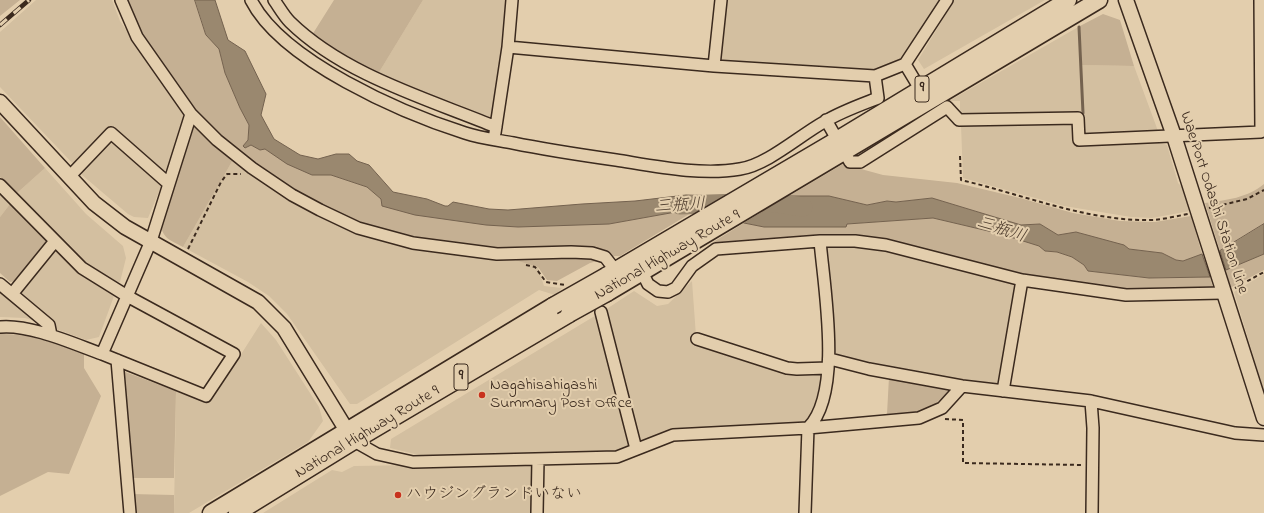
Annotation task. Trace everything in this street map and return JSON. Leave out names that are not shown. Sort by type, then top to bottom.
[{"type":"highway","name":"National Highway Route 9","points":[[924,96],[1068,0]]},
{"type":"highway","name":"National Highway Route 9","points":[[237,513],[350,436],[553,306],[611,274],[775,177],[841,146],[924,96],[1099,0]]},
{"type":"highway","name":"National Highway Route 9","points":[[211,513],[607,293],[813,170],[841,146]]},
{"type":"main road","name":"Wae Port Odashi Station Line","points":[[1126,0],[1174,136],[1264,418]]},
{"type":"main road","points":[[0,102],[69,177],[100,208],[125,227],[258,302],[284,328],[350,436]]},
{"type":"street","points":[[121,0],[137,37],[191,114],[217,140],[252,168],[292,194],[358,228],[413,243],[497,254],[571,252],[592,253],[605,257],[611,274]]},
{"type":"street","points":[[251,0],[277,34],[317,65],[389,103],[440,124],[466,134],[494,140],[660,167],[718,172],[742,169],[764,160],[826,120],[878,98],[875,76]]},
{"type":"street","points":[[274,0],[289,22],[326,51],[374,77],[496,127]]},
{"type":"street","points":[[494,140],[508,46],[512,0]]},
{"type":"street","points":[[714,66],[721,0]]},
{"type":"street","points":[[508,46],[714,66],[875,76],[905,64],[947,0]]},
{"type":"street","points":[[826,120],[850,162],[860,162],[947,107],[959,120],[1078,118],[1079,140],[1261,132],[1260,0]]},
{"type":"street","points":[[905,64],[924,96]]},
{"type":"street","points":[[102,354],[150,241],[191,114]]},
{"type":"street","points":[[69,177],[111,133],[169,184]]},
{"type":"street","points":[[0,185],[82,268],[127,296],[234,354],[206,396],[102,354],[50,335],[8,326],[0,327]]},
{"type":"street","points":[[12,294],[54,241]]},
{"type":"street","points":[[642,272],[648,284],[658,291],[668,292],[679,284],[692,266],[716,249],[820,241],[855,241],[886,245],[1022,280],[1126,295],[1222,289]]},
{"type":"street","points":[[805,513],[808,428],[816,420],[818,414],[829,363],[820,241]]},
{"type":"street","points":[[1003,391],[1022,280]]},
{"type":"street","points":[[0,284],[49,325],[50,335]]},
{"type":"street","points":[[601,312],[636,450]]},
{"type":"street","points":[[697,339],[786,368],[797,369],[829,363],[962,386],[1091,401],[1235,433],[1264,435]]},
{"type":"street","points":[[117,360],[130,513]]},
{"type":"street","points":[[350,436],[377,454],[413,462],[617,457],[673,436],[808,428],[919,418],[942,408],[962,386]]},
{"type":"street","points":[[1091,401],[1092,513]]},
{"type":"street","points":[[537,513],[538,459]]},
{"type":"path","points":[[960,156],[961,180],[1064,208],[1108,216],[1156,220],[1199,214],[1247,199],[1264,190]]},
{"type":"path","points":[[1222,289],[1264,272]]},
{"type":"path","points":[[941,419],[963,420],[963,463],[1092,465]]},
{"type":"shaded area","points":[[0,0],[20,0],[0,16]]},
{"type":"shaded area","points":[[36,0],[112,0],[120,21],[184,115],[167,170],[161,171],[112,126],[76,167],[0,87],[0,32]]},
{"type":"shaded area","points":[[123,0],[195,0],[206,35],[219,49],[225,73],[249,125],[248,140],[243,146],[245,148],[251,145],[260,150],[265,149],[312,175],[331,175],[367,187],[381,199],[575,224],[609,224],[687,210],[696,210],[620,256],[590,263],[557,281],[547,280],[538,267],[483,250],[412,241],[343,220],[251,165],[192,111],[136,29]]},
{"type":"shaded area","points":[[334,0],[423,0],[378,74],[345,58],[312,35]]},
{"type":"shaded area","points":[[423,0],[507,0],[504,38],[491,119],[485,121],[378,74]]},
{"type":"shaded area","points":[[725,0],[941,0],[900,61],[875,71],[863,73],[724,61],[719,56]]},
{"type":"shaded area","points":[[953,0],[1045,0],[924,69],[918,60],[951,6]]},
{"type":"shaded area","points":[[1103,14],[1120,20],[1134,66],[1082,65],[1080,26]]},
{"type":"shaded area","points":[[1080,26],[1083,65],[1134,66],[1158,131],[1084,136],[1083,114],[960,115],[960,101],[949,101]]},
{"type":"shaded area","points":[[0,117],[45,168],[16,194],[0,177]]},
{"type":"shaded area","points":[[194,123],[225,155],[234,158],[183,247],[165,236],[160,223]]},
{"type":"shaded area","points":[[1074,123],[1076,142],[1152,140],[1167,145],[1178,183],[1182,187],[1190,211],[1152,218],[1131,217],[1064,206],[963,178],[961,125]]},
{"type":"shaded area","points":[[113,140],[159,182],[161,187],[148,218],[134,217],[128,214],[82,175],[82,171],[108,141]]},
{"type":"shaded area","points":[[234,158],[552,256],[538,267],[544,286],[562,288],[555,295],[539,290],[357,404],[350,404],[287,314],[269,296],[248,282],[183,247]]},
{"type":"shaded area","points":[[843,164],[883,175],[957,183],[1020,198],[1073,213],[1120,221],[1155,222],[1191,216],[1202,254],[1183,261],[1176,260],[1162,253],[1129,249],[1077,232],[1058,235],[1040,224],[1021,225],[932,198],[896,202],[887,201],[867,205],[829,196],[789,196]]},
{"type":"shaded area","points":[[45,168],[86,214],[123,246],[126,258],[120,282],[115,283],[88,269],[16,194]]},
{"type":"shaded area","points":[[1264,184],[1264,224],[1220,251],[1205,203],[1244,195]]},
{"type":"shaded area","points":[[0,194],[10,204],[0,217]]},
{"type":"shaded area","points":[[10,204],[47,240],[47,244],[16,281],[10,282],[0,273],[0,217]]},
{"type":"shaded area","points":[[933,218],[1001,234],[1039,246],[1045,251],[1057,252],[1072,257],[1084,265],[1089,271],[1149,278],[1210,277],[1213,288],[1112,290],[1043,281],[891,244],[764,241],[710,244],[744,223],[764,227],[847,224]]},
{"type":"shaded area","points":[[826,243],[883,247],[1014,281],[1018,287],[1000,382],[996,384],[904,373],[850,361],[833,352],[830,328]]},
{"type":"shaded area","points":[[54,249],[58,249],[113,291],[114,296],[99,337],[86,340],[56,329],[17,296]]},
{"type":"shaded area","points":[[1264,254],[1264,270],[1230,288],[1226,270]]},
{"type":"shaded area","points":[[1264,274],[1264,391],[1234,292]]},
{"type":"shaded area","points":[[692,281],[696,336],[775,363],[826,366],[820,397],[812,419],[806,425],[700,428],[638,444],[605,310],[634,291],[657,306],[668,304]]},
{"type":"shaded area","points":[[0,287],[43,323],[25,318],[0,317]]},
{"type":"shaded area","points":[[598,314],[631,447],[613,451],[423,456],[390,448],[391,439]]},
{"type":"shaded area","points":[[261,323],[276,340],[319,407],[323,421],[308,442],[189,513],[174,513],[176,391],[210,403]]},
{"type":"shaded area","points":[[0,334],[32,337],[84,354],[84,368],[101,396],[69,474],[48,472],[0,496]]},
{"type":"shaded area","points":[[120,370],[176,391],[174,478],[131,478]]},
{"type":"shaded area","points":[[889,377],[953,388],[927,411],[887,414]]},
{"type":"shaded area","points":[[535,463],[533,513],[263,513],[332,470],[342,472],[354,466]]},
{"type":"shaded area","points":[[131,494],[174,495],[174,513],[133,513]]},
{"type":"water","points":[[195,0],[215,0],[228,40],[245,51],[266,94],[261,115],[274,139],[300,155],[318,159],[336,154],[349,154],[357,161],[369,165],[393,192],[427,199],[445,206],[448,206],[453,202],[489,209],[508,210],[635,201],[686,195],[718,196],[696,210],[687,210],[609,224],[518,227],[486,225],[415,215],[382,206],[381,199],[367,187],[331,175],[312,175],[287,164],[265,149],[260,150],[251,145],[245,148],[243,146],[248,140],[249,125],[225,73],[219,49],[206,35]]},
{"type":"water","points":[[789,196],[829,196],[867,205],[887,201],[896,202],[932,198],[1021,225],[1040,224],[1058,235],[1076,232],[1124,245],[1129,249],[1162,253],[1176,260],[1183,261],[1202,254],[1210,277],[1149,278],[1088,271],[1084,265],[1072,257],[1057,252],[1045,251],[1039,246],[1001,234],[933,218],[847,224],[846,227],[764,227],[744,223]]},
{"type":"water","points":[[1264,224],[1264,254],[1226,270],[1220,251]]},
{"type":"pier","points":[[788,194],[792,194],[742,224],[743,222]]},
{"type":"waterway","points":[[1079,27],[1083,113]]},
{"type":"waterway","name":"三瓶川","points":[[680,205],[769,202],[803,207]]},
{"type":"railway","points":[[0,25],[29,0]]},
{"type":"place","name":"Nagahisahigashi Summary Post Office","points":[[482,395]]},
{"type":"place","name":"ハウジングランドいない","points":[[398,495]]}]
